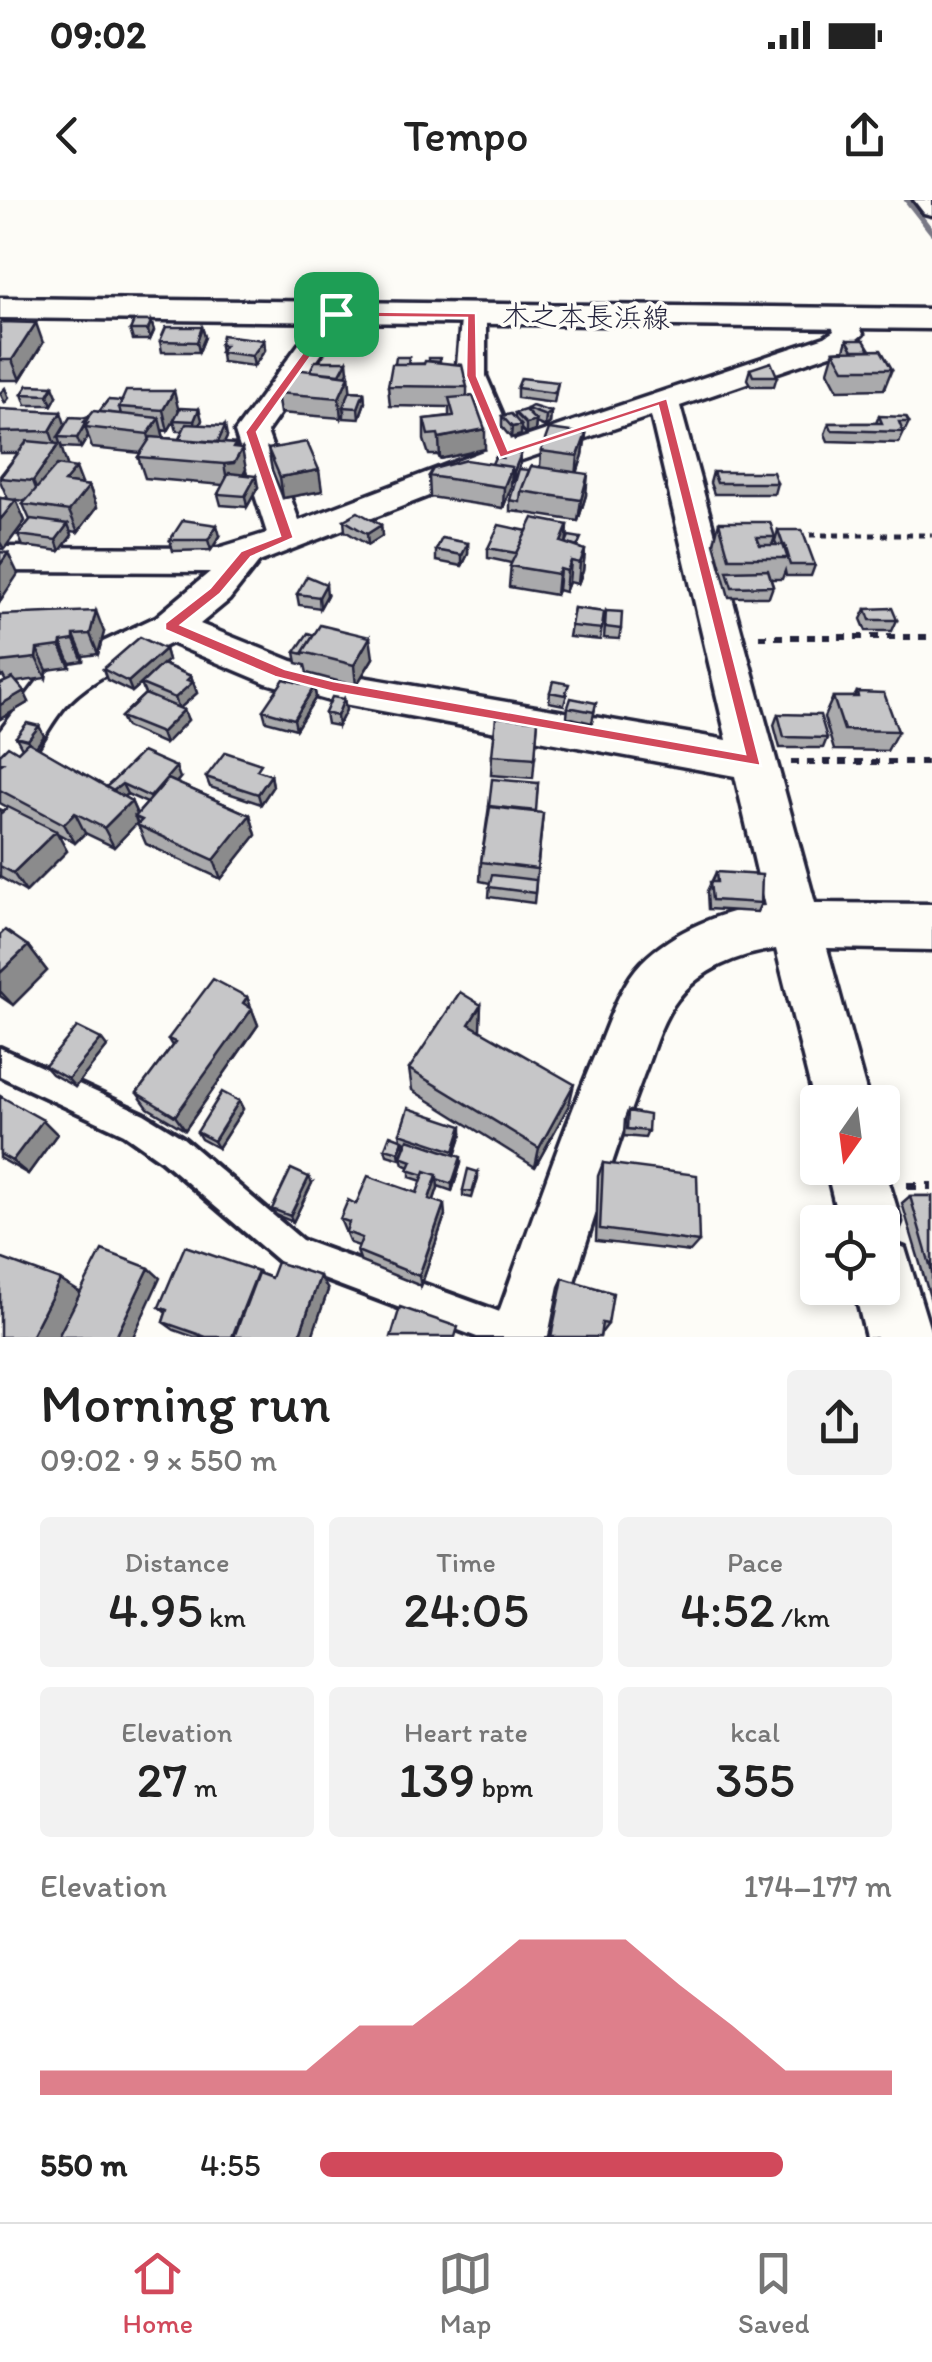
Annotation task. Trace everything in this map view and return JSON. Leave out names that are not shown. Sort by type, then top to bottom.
[{"type":"main road","name":"木之本長浜線","points":[[2,314],[932,319]]},
{"type":"street","points":[[926,200],[932,208]]},
{"type":"street","points":[[287,538],[251,432],[336,314]]},
{"type":"street","points":[[472,315],[472,376],[504,455]]},
{"type":"street","points":[[0,560],[208,560],[246,554],[504,455],[848,337],[843,319]]},
{"type":"street","points":[[663,400],[836,1085]]},
{"type":"street","points":[[0,764],[42,705],[78,671],[170,626],[215,591],[246,554]]},
{"type":"street","points":[[170,626],[281,673],[333,687],[755,762]]},
{"type":"street","points":[[522,1337],[604,1102],[643,1006],[660,980],[698,950],[747,930],[794,925],[932,927]]},
{"type":"street","points":[[891,1305],[900,1337]]},
{"type":"lane","points":[[0,1062],[146,1132],[292,1252],[522,1337]]},
{"type":"path","points":[[795,535],[932,535]]},
{"type":"path","points":[[723,637],[932,638]]},
{"type":"path","points":[[755,762],[932,762]]},
{"type":"building","points":[[134,321],[151,321],[148,330],[130,330]]},
{"type":"building","points":[[2,322],[36,323],[12,360],[0,360]]},
{"type":"building","points":[[166,327],[202,327],[197,342],[160,341]]},
{"type":"building","points":[[222,335],[264,340],[252,356],[220,352],[225,345],[220,345]]},
{"type":"building","points":[[847,340],[864,340],[870,350],[853,350]]},
{"type":"building","points":[[881,350],[892,369],[844,369],[834,351]]},
{"type":"building","points":[[396,357],[409,357],[408,364],[395,364]]},
{"type":"building","points":[[315,361],[347,361],[340,374],[310,371]]},
{"type":"building","points":[[425,361],[462,365],[467,387],[388,386],[392,364]]},
{"type":"building","points":[[771,362],[777,376],[753,376],[750,369]]},
{"type":"building","points":[[295,369],[349,376],[339,398],[277,393]]},
{"type":"building","points":[[521,378],[558,382],[555,393],[517,388]]},
{"type":"building","points":[[28,385],[53,386],[48,395],[22,394]]},
{"type":"building","points":[[126,391],[174,391],[163,410],[119,407]]},
{"type":"building","points":[[350,391],[364,392],[358,408],[343,407]]},
{"type":"building","points":[[473,396],[485,429],[439,438],[438,434],[428,435],[424,419],[454,416],[449,398]]},
{"type":"building","points":[[108,400],[122,401],[121,414],[99,412]]},
{"type":"building","points":[[532,406],[551,412],[546,416],[527,409]]},
{"type":"building","points":[[180,408],[199,409],[194,421],[174,420]]},
{"type":"building","points":[[0,409],[61,412],[50,431],[0,432]]},
{"type":"building","points":[[525,410],[536,421],[526,424],[515,413]]},
{"type":"building","points":[[93,411],[159,418],[148,434],[85,427],[88,423],[84,422]]},
{"type":"building","points":[[511,414],[521,425],[512,427],[502,416]]},
{"type":"building","points":[[879,416],[906,417],[909,422],[899,422],[903,432],[832,430],[829,423],[882,423]]},
{"type":"building","points":[[70,417],[88,418],[77,438],[58,437]]},
{"type":"building","points":[[186,424],[225,426],[218,442],[179,439]]},
{"type":"building","points":[[549,429],[586,434],[578,456],[541,451]]},
{"type":"building","points":[[151,437],[235,444],[233,448],[242,449],[234,463],[224,464],[138,457]]},
{"type":"building","points":[[27,441],[59,444],[33,481],[0,478]]},
{"type":"building","points":[[307,442],[319,470],[280,477],[268,449]]},
{"type":"building","points":[[506,452],[521,454],[514,471],[512,467],[492,464],[495,457],[503,458]]},
{"type":"building","points":[[466,460],[512,467],[504,487],[429,476],[433,469]]},
{"type":"building","points":[[57,465],[76,468],[64,482],[89,486],[69,511],[23,504]]},
{"type":"building","points":[[531,466],[588,474],[581,500],[521,491]]},
{"type":"building","points":[[519,469],[529,470],[520,502],[510,500]]},
{"type":"building","points":[[713,472],[773,472],[777,483],[717,483]]},
{"type":"building","points":[[229,473],[256,476],[245,496],[218,494]]},
{"type":"building","points":[[0,498],[16,500],[0,520]]},
{"type":"building","points":[[358,512],[381,525],[367,534],[344,520]]},
{"type":"building","points":[[533,518],[568,525],[561,542],[585,550],[580,563],[571,561],[567,571],[560,569],[558,574],[510,566]]},
{"type":"building","points":[[31,519],[68,524],[56,540],[18,535]]},
{"type":"building","points":[[183,520],[217,525],[208,540],[170,540]]},
{"type":"building","points":[[719,522],[770,522],[775,537],[757,537],[760,545],[785,545],[789,558],[729,558]]},
{"type":"building","points":[[499,525],[527,531],[516,553],[488,548]]},
{"type":"building","points":[[778,530],[802,530],[815,565],[790,565]]},
{"type":"building","points":[[569,536],[581,538],[577,547],[566,543]]},
{"type":"building","points":[[442,538],[468,543],[462,555],[436,550]]},
{"type":"building","points":[[768,570],[773,586],[732,587],[727,571]]},
{"type":"building","points":[[307,576],[326,584],[319,597],[297,594]]},
{"type":"building","points":[[574,608],[604,612],[602,629],[571,626]]},
{"type":"building","points":[[892,608],[897,620],[870,620],[866,609]]},
{"type":"building","points":[[96,611],[90,634],[74,635],[74,640],[61,642],[60,646],[37,649],[36,658],[0,662],[0,615]]},
{"type":"building","points":[[606,611],[622,612],[621,629],[605,627]]},
{"type":"building","points":[[320,625],[370,637],[354,665],[303,652]]},
{"type":"building","points":[[308,633],[314,635],[303,654],[295,652]]},
{"type":"building","points":[[140,637],[165,649],[128,682],[103,669]]},
{"type":"building","points":[[162,664],[191,676],[187,680],[193,682],[175,698],[141,684]]},
{"type":"building","points":[[13,678],[24,691],[0,705],[0,684]]},
{"type":"building","points":[[284,679],[314,687],[294,719],[263,710]]},
{"type":"building","points":[[553,681],[569,684],[565,695],[550,692]]},
{"type":"building","points":[[857,692],[884,693],[898,731],[844,730],[833,697],[858,697]]},
{"type":"building","points":[[145,694],[184,710],[161,733],[121,717]]},
{"type":"building","points":[[332,697],[344,699],[337,716],[325,713]]},
{"type":"building","points":[[571,698],[596,703],[594,712],[568,707]]},
{"type":"building","points":[[778,714],[820,715],[827,738],[784,737]]},
{"type":"building","points":[[496,717],[538,720],[535,758],[492,755]]},
{"type":"building","points":[[27,723],[39,726],[28,740],[16,737]]},
{"type":"building","points":[[28,742],[131,801],[104,828],[75,813],[64,824],[0,790],[0,754],[8,746],[18,752]]},
{"type":"building","points":[[142,752],[176,767],[150,797],[122,784],[113,791],[106,787],[114,780]]},
{"type":"building","points":[[225,752],[261,764],[257,770],[271,775],[258,794],[206,777]]},
{"type":"building","points":[[168,779],[250,815],[214,860],[137,825],[142,820],[135,817]]},
{"type":"building","points":[[492,779],[538,783],[536,811],[489,806]]},
{"type":"building","points":[[8,807],[56,831],[13,873],[0,866],[0,814]]},
{"type":"building","points":[[490,807],[543,813],[537,869],[481,862]]},
{"type":"building","points":[[716,872],[762,875],[761,903],[712,900],[710,882],[717,882]]},
{"type":"building","points":[[492,875],[536,880],[535,893],[489,887]]},
{"type":"building","points":[[5,930],[28,946],[0,973],[0,935]]},
{"type":"building","points":[[213,979],[247,997],[243,1003],[252,1009],[175,1116],[137,1093],[175,1042],[168,1039]]},
{"type":"building","points":[[460,992],[481,1005],[469,1024],[574,1084],[539,1148],[409,1069]]},
{"type":"building","points":[[77,1027],[101,1039],[68,1079],[45,1066]]},
{"type":"building","points":[[222,1092],[239,1101],[214,1141],[197,1132]]},
{"type":"building","points":[[0,1096],[43,1120],[12,1161],[0,1154]]},
{"type":"building","points":[[408,1108],[462,1126],[454,1151],[400,1133]]},
{"type":"building","points":[[628,1111],[649,1115],[648,1131],[627,1129]]},
{"type":"building","points":[[390,1135],[403,1140],[399,1152],[385,1148]]},
{"type":"building","points":[[408,1139],[461,1157],[452,1184],[425,1171],[424,1175],[408,1170],[412,1161],[401,1157]]},
{"type":"building","points":[[603,1163],[697,1175],[699,1242],[600,1229]]},
{"type":"building","points":[[291,1169],[309,1177],[290,1216],[272,1209]]},
{"type":"building","points":[[468,1169],[478,1172],[472,1192],[463,1190]]},
{"type":"building","points":[[425,1171],[437,1175],[429,1199],[444,1204],[419,1276],[357,1251],[362,1238],[346,1232],[349,1222],[340,1219],[348,1200],[356,1204],[368,1176],[417,1193]]},
{"type":"building","points":[[910,1196],[932,1196],[932,1272]]},
{"type":"building","points":[[185,1246],[258,1271],[232,1337],[206,1337],[163,1322],[167,1310],[159,1307]]},
{"type":"building","points":[[102,1250],[149,1268],[116,1337],[58,1337]]},
{"type":"building","points":[[0,1258],[60,1280],[31,1337],[0,1337]]},
{"type":"building","points":[[277,1262],[320,1276],[299,1337],[234,1337],[258,1273],[271,1278]]},
{"type":"building","points":[[563,1278],[613,1293],[608,1324],[602,1323],[600,1337],[551,1337]]},
{"type":"building","points":[[400,1307],[458,1327],[455,1337],[391,1337]]},
{"type":"waterway","points":[[907,200],[932,232]]},
{"type":"route","points":[[336,314],[472,315],[472,376],[504,455],[663,400],[755,762],[333,687],[281,673],[170,626],[215,591],[246,554],[287,538],[251,432],[336,314]]}]
